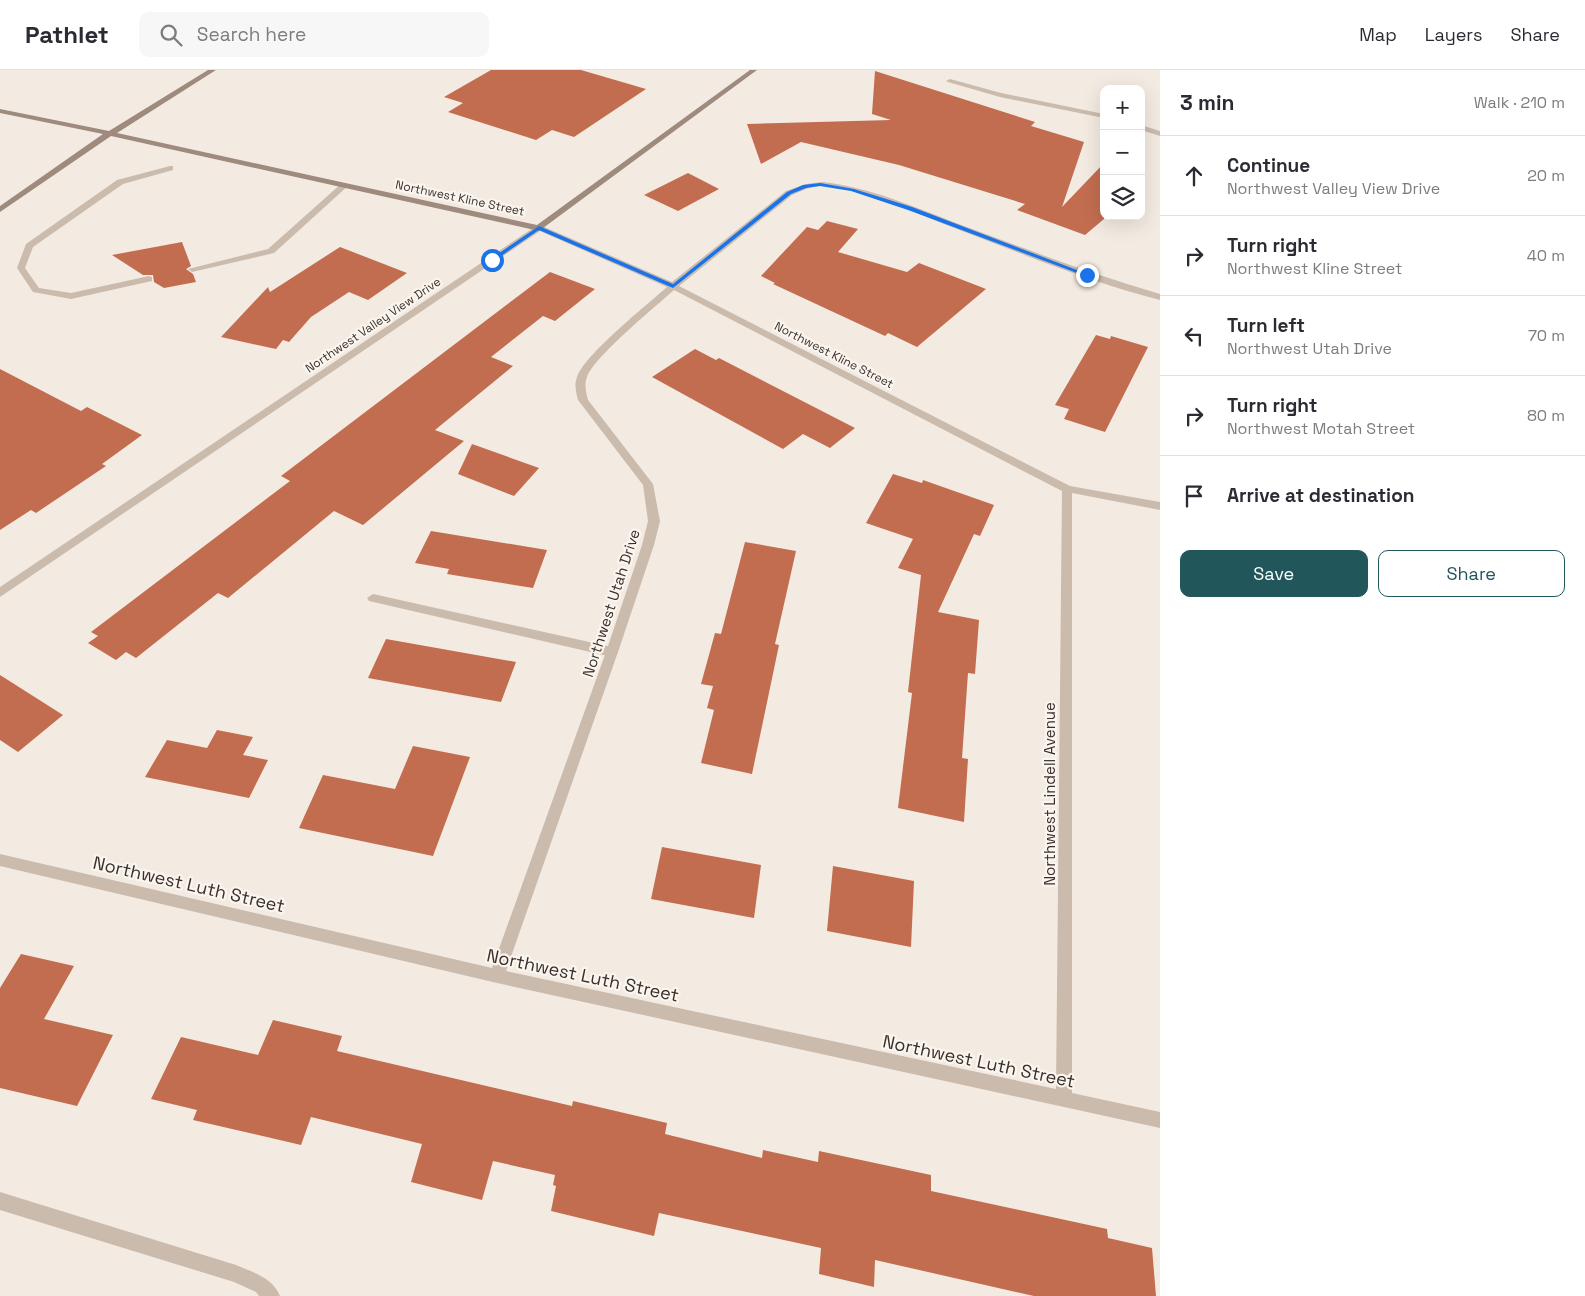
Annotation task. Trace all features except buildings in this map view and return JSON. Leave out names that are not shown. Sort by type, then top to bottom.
[{"type":"street","points":[[0,210],[109,134],[213,70]]},
{"type":"street","name":"Northwest Valley View Drive","points":[[0,593],[539,228],[754,70]]},
{"type":"street","points":[[950,81],[1000,95],[1100,115]]},
{"type":"street","name":"Northwest Kline Street","points":[[0,111],[539,228],[673,286],[1067,489],[1160,506]]},
{"type":"street","points":[[1145,128],[1160,134]]},
{"type":"street","points":[[149,279],[71,296],[36,290],[21,268],[29,246],[120,182],[170,168]]},
{"type":"street","name":"Northwest Utah Drive","points":[[497,976],[612,652],[654,521],[648,484],[583,400],[578,385],[584,371],[595,358],[673,286],[789,193],[805,186],[820,184],[852,190],[910,208],[1087,275],[1160,297]]},
{"type":"street","points":[[192,269],[271,251],[345,185]]},
{"type":"street","name":"Northwest Lindell Avenue","points":[[1064,1098],[1067,489]]},
{"type":"street","points":[[373,598],[612,652]]},
{"type":"street","name":"Northwest Luth Street","points":[[0,860],[497,976],[1160,1120]]},
{"type":"street","points":[[0,1201],[236,1274],[262,1286],[271,1296]]},
{"type":"route","points":[[492,260],[539,228],[673,286],[789,193],[805,186],[820,184],[838,186],[910,208],[1087,275]]}]
